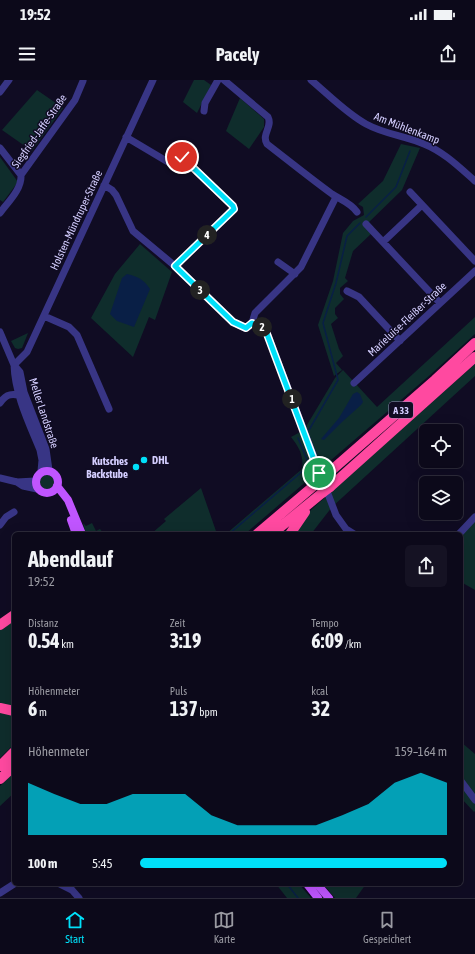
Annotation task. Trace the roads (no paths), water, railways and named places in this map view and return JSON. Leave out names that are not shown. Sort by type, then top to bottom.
[{"type":"highway","name":"A 33","points":[[259,532],[429,386],[475,343]]},
{"type":"highway","name":"A 33","points":[[274,532],[323,492],[475,357]]},
{"type":"highway","points":[[291,532],[323,492]]},
{"type":"highway","points":[[0,624],[12,615]]},
{"type":"highway","points":[[0,708],[12,711]]},
{"type":"highway","points":[[0,766],[12,754]]},
{"type":"highway","points":[[0,779],[12,768]]},
{"type":"main road","points":[[55,489],[49,493],[43,492],[36,485],[38,474],[45,471],[52,472],[57,476],[55,489],[64,503],[75,532]]},
{"type":"main road","points":[[55,489],[68,500],[81,532]]},
{"type":"main road","points":[[309,886],[318,898]]},
{"type":"main road","points":[[319,886],[329,898]]},
{"type":"street","points":[[0,92],[8,80]]},
{"type":"street","points":[[204,111],[205,103],[218,80]]},
{"type":"street","points":[[224,80],[268,117],[270,121],[265,135],[265,140],[268,144],[336,197],[353,206],[357,212]]},
{"type":"street","name":"Am Mühlenkamp","points":[[311,80],[355,117],[366,124],[384,132],[437,150],[450,158],[475,182]]},
{"type":"street","name":"Siegfried-Jaffe-Straße","points":[[0,213],[18,188],[21,181],[21,175],[75,100],[82,81]]},
{"type":"street","name":"Holsten-Mündruper-Straße","points":[[14,365],[27,352],[152,81]]},
{"type":"street","points":[[126,137],[168,162],[175,158],[182,157],[233,206],[234,209],[175,266]]},
{"type":"street","points":[[0,148],[21,175]]},
{"type":"street","points":[[104,185],[112,190],[116,195],[133,231],[175,266],[233,322],[246,328],[252,323],[255,313],[301,267],[336,197]]},
{"type":"street","points":[[410,192],[475,262]]},
{"type":"street","points":[[383,242],[422,205]]},
{"type":"street","points":[[366,224],[440,304]]},
{"type":"street","points":[[278,262],[295,274]]},
{"type":"street","name":"Marieluise-Fleißer-Straße","points":[[354,383],[475,271]]},
{"type":"street","points":[[347,291],[359,297],[400,341]]},
{"type":"street","points":[[44,316],[69,327],[77,335],[109,409]]},
{"type":"street","points":[[252,323],[261,327],[267,334],[336,515],[346,529],[351,532]]},
{"type":"street","name":"Meller Landstraße","points":[[0,332],[14,365],[18,394],[40,450],[45,471]]},
{"type":"street","name":"Meller Landstraße","points":[[14,365],[20,372],[24,392],[46,449],[45,471]]},
{"type":"street","points":[[2,401],[8,395],[18,394]]},
{"type":"street","points":[[0,478],[36,485]]},
{"type":"street","points":[[0,526],[6,516],[14,512]]},
{"type":"street","points":[[461,532],[475,517]]},
{"type":"street","points":[[463,784],[475,800]]},
{"type":"street","points":[[0,893],[12,885]]},
{"type":"street","points":[[64,886],[72,890],[79,898]]},
{"type":"water","points":[[127,274],[140,279],[150,289],[134,327],[117,321],[110,314],[122,278]]},
{"type":"water","points":[[357,392],[360,394],[363,402],[361,405],[324,440],[321,439],[339,418],[353,394]]},
{"type":"waterway","points":[[366,217],[396,187],[410,151]]},
{"type":"waterway","points":[[309,430],[338,380],[323,323],[336,283],[347,236],[360,223]]},
{"type":"waterway","points":[[231,532],[305,469],[308,462],[298,438]]},
{"type":"waterway","points":[[289,886],[298,898]]},
{"type":"place","name":"DHL","points":[[144,460]]},
{"type":"place","name":"Kutsches Backstube","points":[[136,467]]}]
